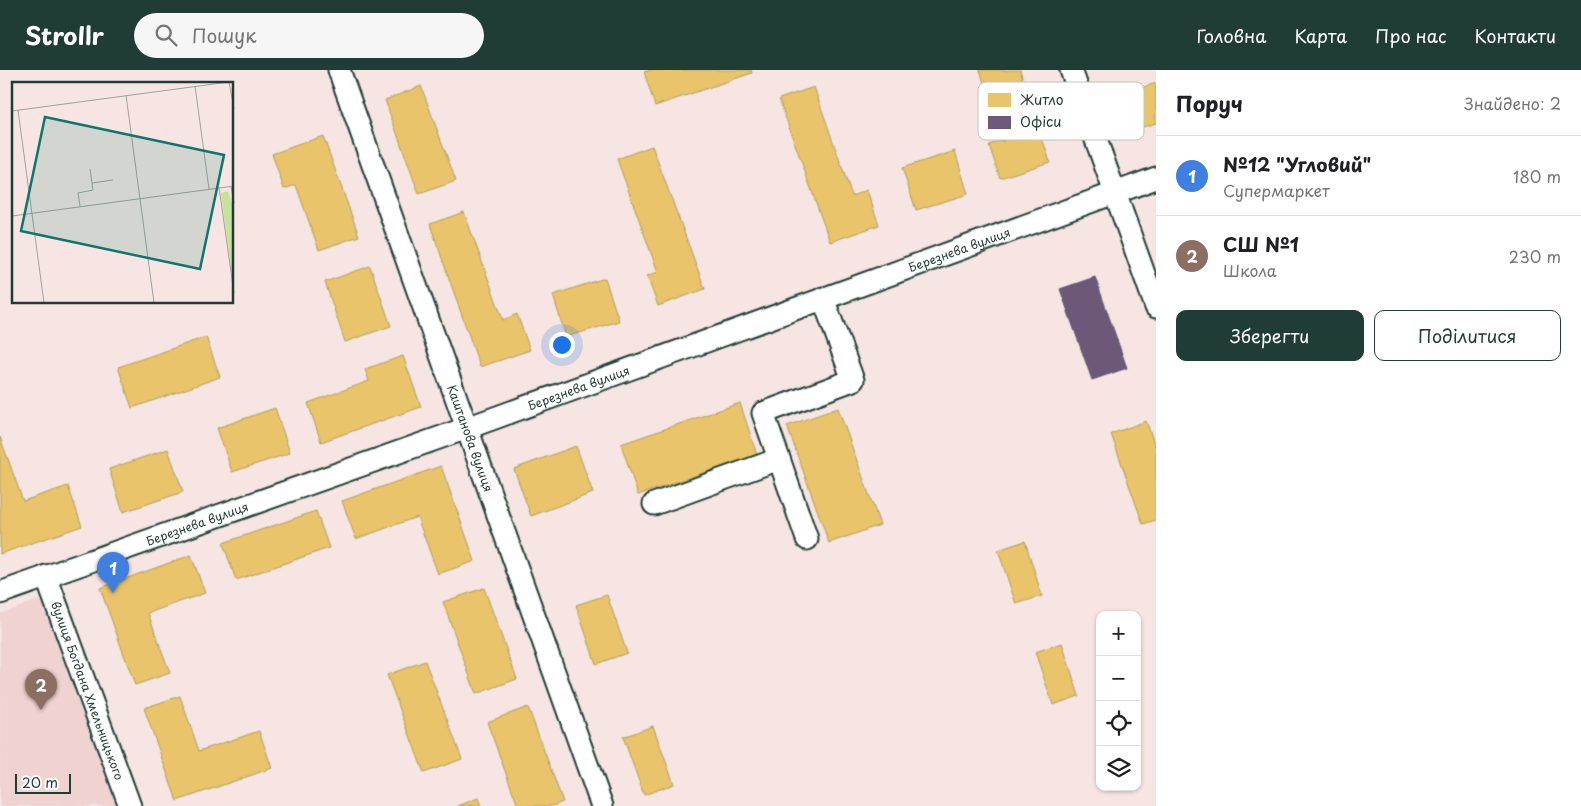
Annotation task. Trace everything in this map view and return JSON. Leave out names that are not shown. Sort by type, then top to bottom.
[{"type":"street","name":"Каштанова вулиця","points":[[339,70],[602,806]]},
{"type":"street","points":[[1071,70],[1075,82]]},
{"type":"street","points":[[1096,140],[1156,307]]},
{"type":"street","name":"Березнева вулиця","points":[[0,593],[467,428],[1156,178]]},
{"type":"street","points":[[807,539],[763,412],[853,380],[824,298]]},
{"type":"street","points":[[654,504],[779,459]]},
{"type":"street","name":"вулиця Богдана Хмельницького","points":[[46,576],[130,806]]},
{"type":"shaded area","points":[[41,599],[117,806],[0,806],[0,614]]},
{"type":"building: Житло","points":[[651,70],[751,70],[752,73],[655,106],[644,72]]},
{"type":"building: Житло","points":[[980,70],[1020,70],[1024,82],[984,82]]},
{"type":"building: Житло","points":[[1156,83],[1156,123],[1144,127],[1144,87]]},
{"type":"building: Житло","points":[[421,86],[456,181],[419,194],[385,100]]},
{"type":"building: Житло","points":[[814,87],[852,196],[867,190],[879,225],[830,242],[779,99]]},
{"type":"building: Житло","points":[[323,136],[359,236],[319,250],[296,185],[284,189],[272,154]]},
{"type":"building: Житло","points":[[1002,140],[1043,140],[1050,162],[1000,178],[989,145],[1002,140],[1003,142]]},
{"type":"building: Житло","points":[[652,146],[705,289],[658,306],[647,276],[658,272],[617,159]]},
{"type":"building: Житло","points":[[955,151],[968,194],[916,210],[902,168]]},
{"type":"building: Житло","points":[[464,212],[503,320],[517,314],[530,350],[480,367],[430,224]]},
{"type":"building: Житло","points":[[370,266],[391,326],[345,342],[325,282]]},
{"type":"building: Житло","points":[[605,278],[619,321],[566,337],[553,295]]},
{"type":"building: Житло","points":[[206,337],[220,377],[132,408],[118,367]]},
{"type":"building: Житло","points":[[403,356],[421,407],[321,442],[308,403],[369,381],[365,369]]},
{"type":"building: Житло","points":[[740,403],[757,455],[638,495],[621,444]]},
{"type":"building: Житло","points":[[275,408],[290,453],[232,472],[217,428]]},
{"type":"building: Житло","points":[[838,408],[880,525],[829,543],[787,426]]},
{"type":"building: Житло","points":[[1146,421],[1156,448],[1156,520],[1143,524],[1111,434]]},
{"type":"building: Житло","points":[[0,437],[23,501],[68,486],[82,526],[0,554]]},
{"type":"building: Житло","points":[[576,446],[593,493],[531,516],[514,469]]},
{"type":"building: Житло","points":[[168,449],[183,492],[123,512],[109,469]]},
{"type":"building: Житло","points":[[441,466],[475,561],[438,574],[417,517],[356,539],[342,501]]},
{"type":"building: Житло","points":[[316,511],[329,548],[236,580],[223,543]]},
{"type":"building: Житло","points":[[1025,541],[1042,596],[1016,604],[998,550]]},
{"type":"building: Житло","points":[[191,555],[205,593],[148,613],[170,673],[135,685],[100,588]]},
{"type":"building: Житло","points":[[484,588],[517,679],[476,694],[443,602]]},
{"type":"building: Житло","points":[[607,595],[627,653],[596,664],[576,605]]},
{"type":"building: Житло","points":[[1062,643],[1079,696],[1053,705],[1035,652]]},
{"type":"building: Житло","points":[[425,661],[462,759],[424,773],[387,675]]},
{"type":"building: Житло","points":[[180,696],[199,751],[259,731],[272,768],[177,801],[144,708]]},
{"type":"building: Житло","points":[[528,707],[563,802],[552,806],[518,806],[487,722]]},
{"type":"building: Житло","points":[[653,726],[674,784],[644,795],[623,737]]},
{"type":"building: Житло","points":[[478,798],[481,806],[458,806]]},
{"type":"building: Офіси","points":[[1095,277],[1127,368],[1092,380],[1060,289]]},
{"type":"place","name":"№12 \"Угловий\"","points":[[113,593]]},
{"type":"place","name":"СШ №1","points":[[41,710]]}]
